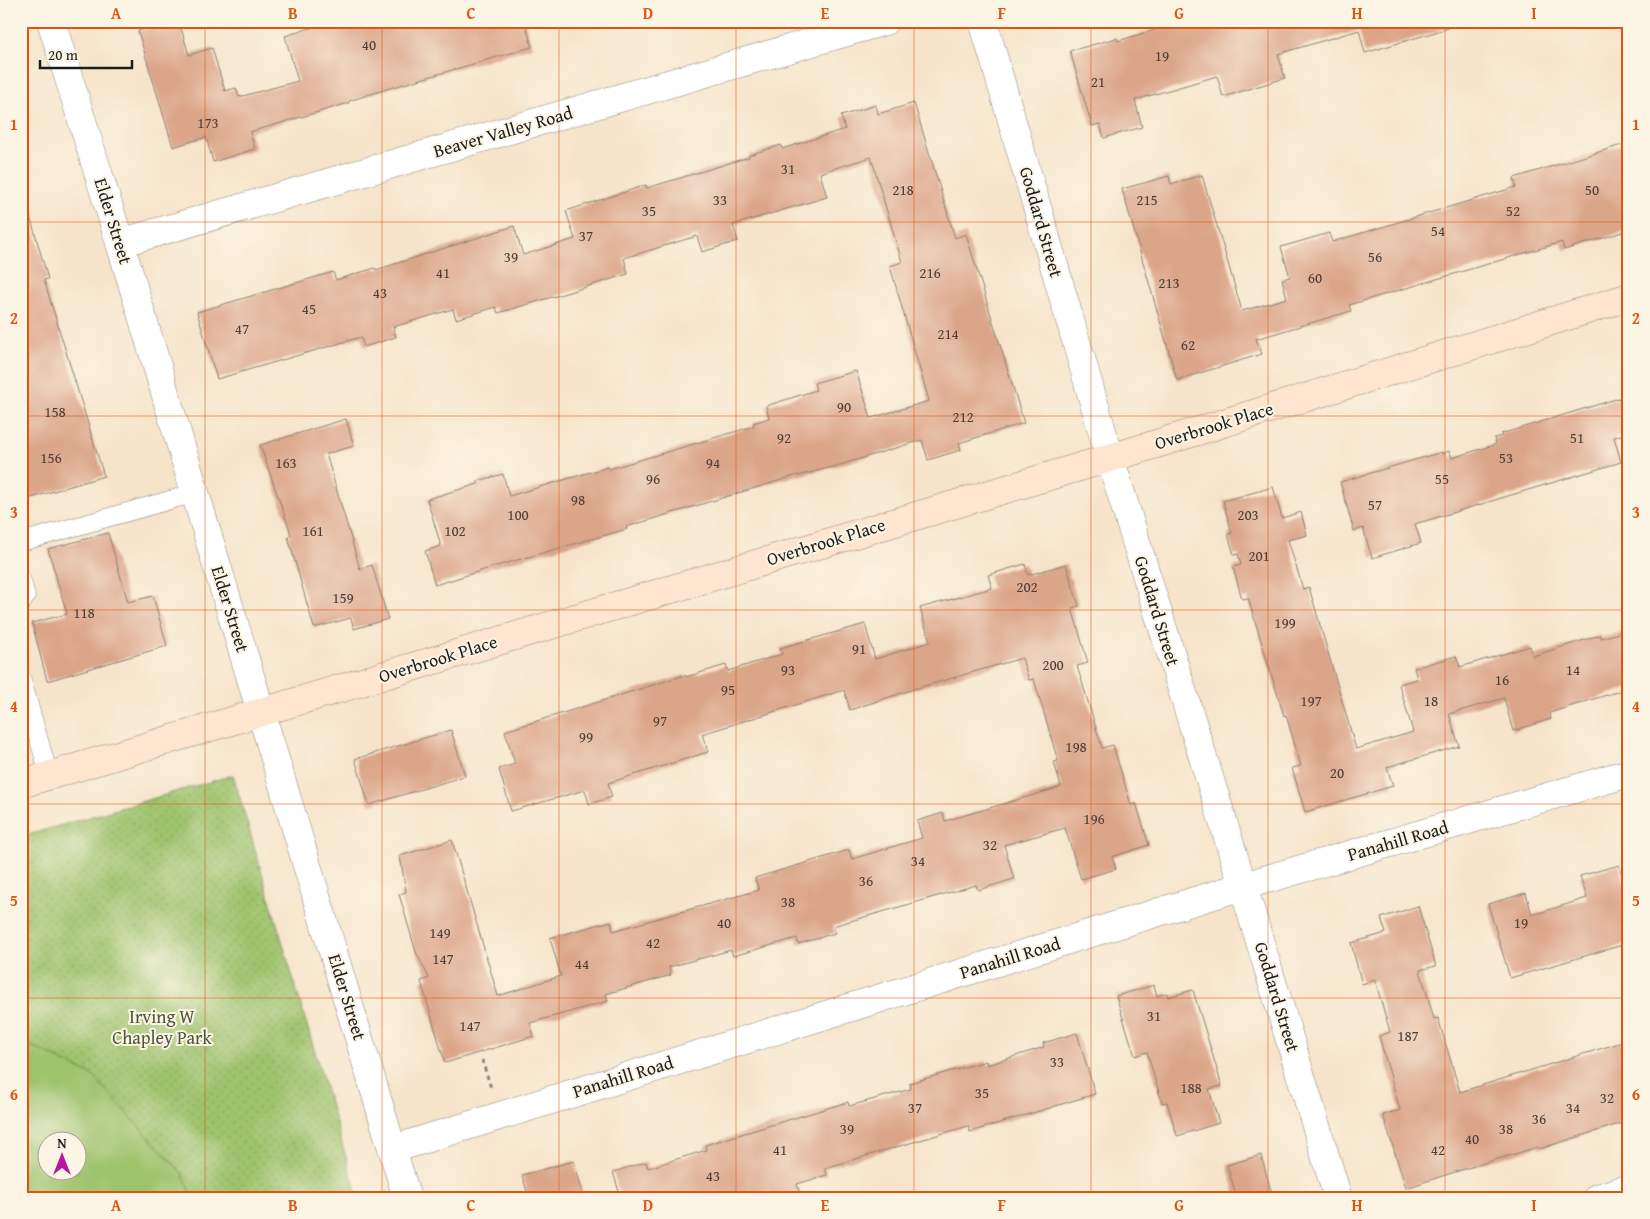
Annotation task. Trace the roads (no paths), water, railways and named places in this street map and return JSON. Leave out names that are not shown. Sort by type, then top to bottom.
[{"type":"street","name":"Elder Street","points":[[51,21],[120,243],[407,1198]]},
{"type":"street","name":"Beaver Valley Road","points":[[120,243],[885,21]]},
{"type":"street","name":"Goddard Street","points":[[983,21],[1110,458],[1244,886],[1338,1198]]},
{"type":"street","name":"Overbrook Place","points":[[21,784],[1110,458],[1629,297]]},
{"type":"street","name":"Panahill Road","points":[[393,1149],[1244,886],[1629,773]]},
{"type":"street","points":[[1597,1198],[1629,1188]]},
{"type":"lane","points":[[21,542],[195,493]]},
{"type":"lane","points":[[21,578],[26,596],[21,604]]},
{"type":"lane","points":[[21,677],[49,775]]},
{"type":"park label","name":"Irving W Chapley Park","points":[[162,1027]]}]
